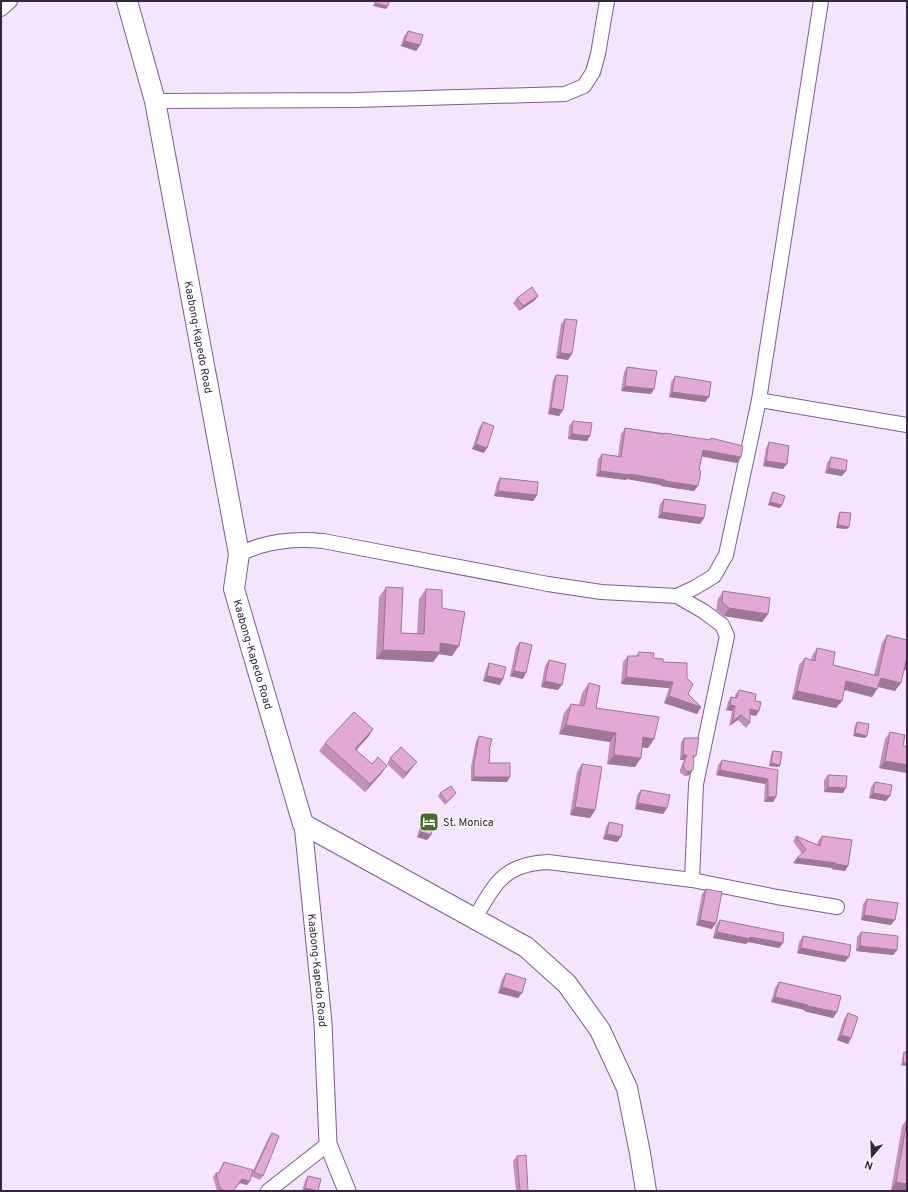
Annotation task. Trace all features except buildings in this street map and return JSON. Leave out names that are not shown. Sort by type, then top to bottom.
[{"type":"main road","name":"Kaabong-Kapedo Road","points":[[127,1],[155,101],[239,554],[234,589],[303,824]]},
{"type":"main road","points":[[303,824],[526,947],[567,984],[600,1030],[627,1088],[646,1191]]},
{"type":"street","points":[[1,10],[10,1]]},
{"type":"street","points":[[155,101],[356,100],[564,94],[584,86],[593,72],[598,54],[607,1]]},
{"type":"street","points":[[677,596],[714,576],[726,555],[759,400],[821,1]]},
{"type":"street","points":[[759,400],[907,425]]},
{"type":"street","points":[[239,554],[261,546],[284,542],[311,540],[323,541],[555,585],[601,592],[677,596],[703,611],[722,625],[727,636],[696,784],[692,880]]},
{"type":"street","name":"Kaabong-Kapedo Road","points":[[303,824],[323,1023],[328,1144],[347,1191]]},
{"type":"street","points":[[474,918],[496,883],[507,873],[516,868],[536,862],[548,862],[692,880],[837,907]]},
{"type":"street","points":[[268,1191],[328,1144]]},
{"type":"place","name":"St. Monica","points":[[429,822]]}]
